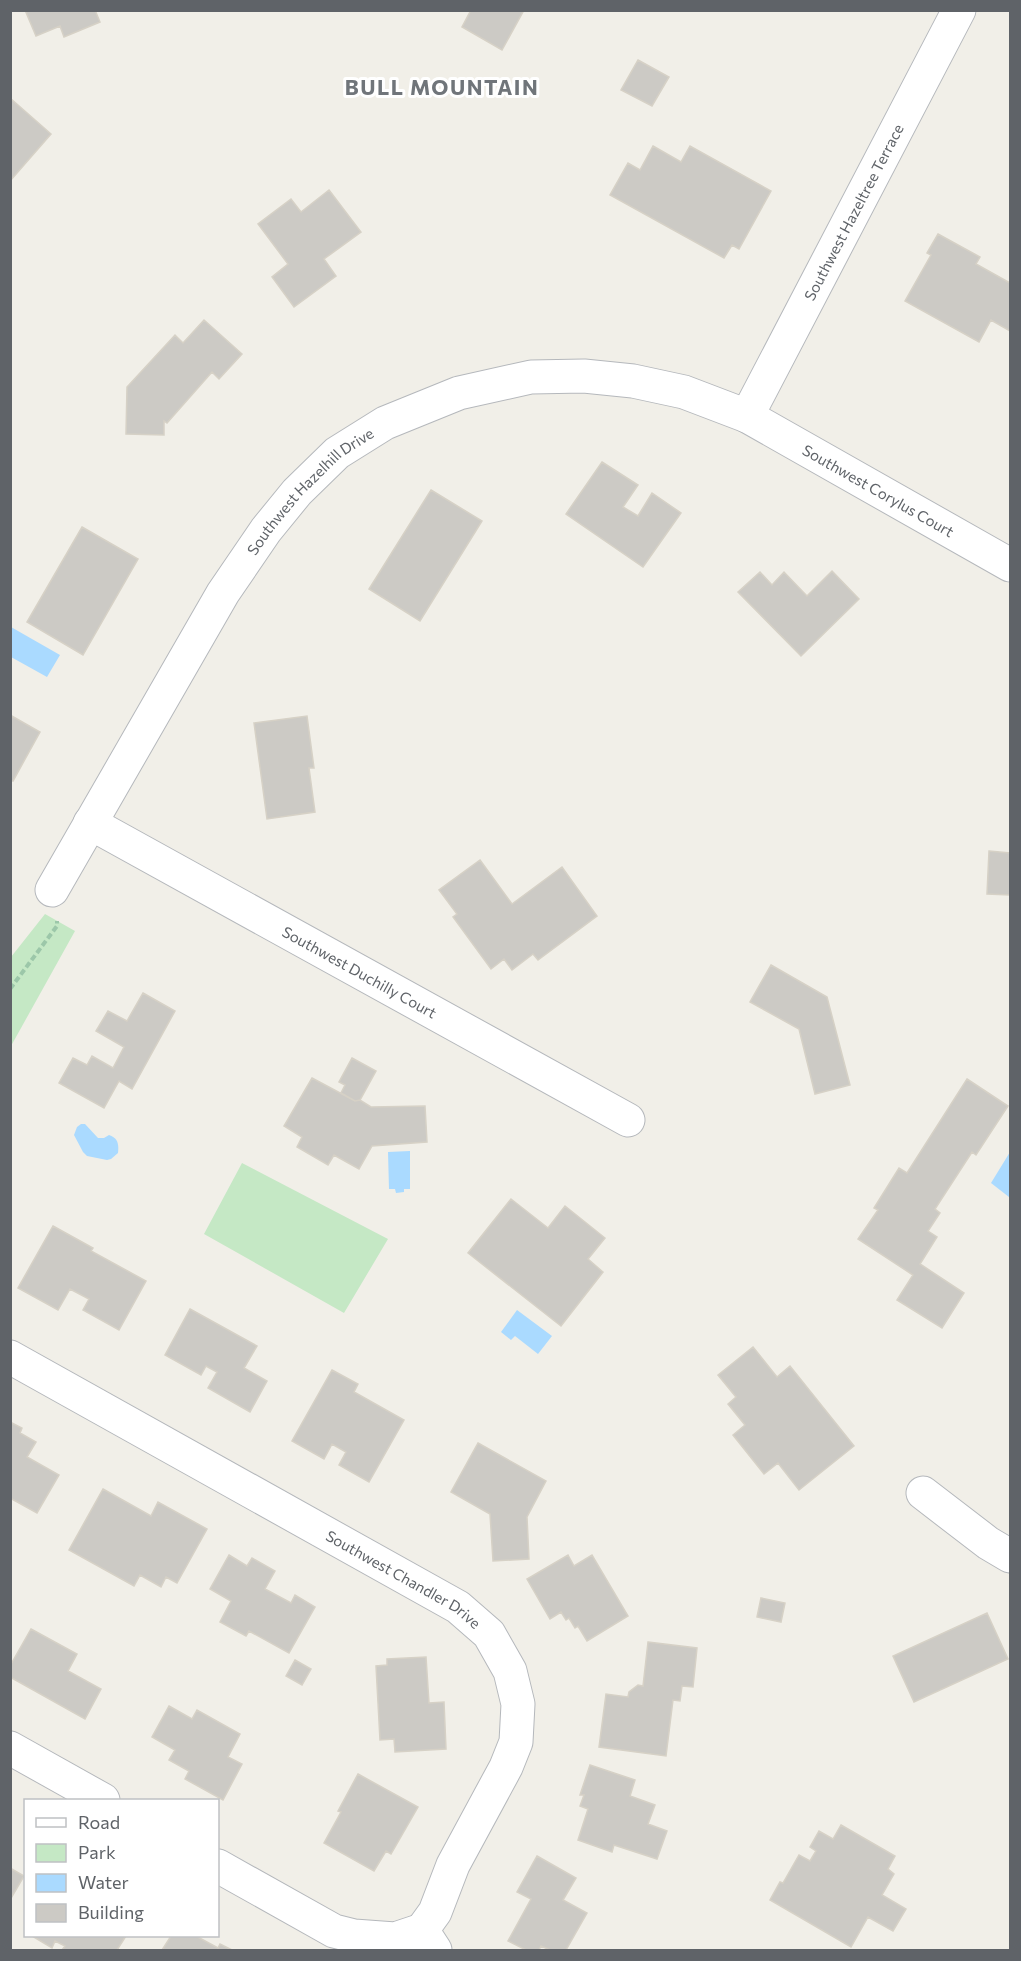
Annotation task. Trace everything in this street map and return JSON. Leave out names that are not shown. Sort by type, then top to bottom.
[{"type":"street","name":"Southwest Hazeltree Terrace","points":[[747,416],[959,10]]},
{"type":"street","name":"Southwest Hazelhill Drive","points":[[52,890],[223,593],[266,530],[297,492],[338,453],[385,423],[459,393],[531,377],[584,376],[633,381],[684,392],[747,416]]},
{"type":"street","name":"Southwest Corylus Court","points":[[747,416],[1011,565]]},
{"type":"street","name":"Southwest Duchilly Court","points":[[90,824],[628,1120]]},
{"type":"street","name":"Southwest Chandler Drive","points":[[10,1357],[458,1607],[489,1634],[510,1671],[518,1704],[516,1742],[506,1767],[453,1865],[435,1912],[428,1940]]},
{"type":"street","points":[[923,1493],[988,1543],[1011,1556]]},
{"type":"street","points":[[10,1748],[100,1799]]},
{"type":"street","points":[[219,1867],[334,1931],[354,1936],[428,1940]]},
{"type":"path","points":[[10,989],[57,926],[52,890]]},
{"type":"green space","points":[[45,914],[75,931],[11,1046],[11,957]]},
{"type":"green space","points":[[242,1163],[388,1239],[344,1313],[204,1234]]},
{"type":"water","points":[[11,627],[60,655],[47,677],[11,657]]},
{"type":"water","points":[[81,1124],[85,1124],[98,1138],[109,1135],[114,1138],[118,1144],[118,1153],[107,1160],[87,1156],[74,1135]]},
{"type":"water","points":[[410,1151],[410,1189],[396,1193],[395,1189],[389,1189],[388,1152]]},
{"type":"water","points":[[1010,1152],[1010,1195],[1009,1197],[991,1183]]},
{"type":"water","points":[[517,1310],[552,1336],[538,1354],[515,1336],[511,1340],[501,1332]]},
{"type":"building","points":[[25,10],[95,10],[100,22],[64,37],[60,26],[36,36]]},
{"type":"building","points":[[471,10],[524,10],[502,50],[462,27]]},
{"type":"building","points":[[638,60],[669,77],[652,106],[621,90]]},
{"type":"building","points":[[10,98],[51,134],[10,181]]},
{"type":"building","points":[[653,146],[681,162],[690,146],[771,191],[739,249],[732,245],[724,258],[610,195],[628,163],[640,170]]},
{"type":"building","points":[[329,190],[361,232],[324,259],[336,276],[294,307],[272,277],[288,264],[258,224],[291,199],[301,212]]},
{"type":"building","points":[[938,234],[980,257],[976,264],[1010,283],[1010,331],[991,320],[979,342],[905,301],[931,255],[927,253]]},
{"type":"building","points":[[204,320],[242,354],[219,379],[212,372],[167,423],[164,421],[164,435],[126,434],[127,387],[175,335],[183,343]]},
{"type":"building","points":[[602,462],[638,485],[623,507],[638,516],[652,493],[681,513],[643,567],[566,514]]},
{"type":"building","points":[[431,490],[482,521],[420,621],[369,589]]},
{"type":"building","points":[[82,527],[138,559],[83,655],[27,622]]},
{"type":"building","points":[[832,571],[859,599],[801,656],[738,592],[760,572],[772,585],[784,572],[807,596]]},
{"type":"building","points":[[10,715],[40,732],[13,781],[10,780]]},
{"type":"building","points":[[307,716],[314,768],[309,768],[315,812],[267,819],[254,723]]},
{"type":"building","points":[[989,851],[1010,853],[1010,895],[987,894]]},
{"type":"building","points":[[480,860],[512,904],[562,867],[597,916],[538,960],[533,954],[512,970],[504,959],[491,969],[453,917],[457,914],[439,890]]},
{"type":"building","points":[[771,965],[827,997],[850,1085],[815,1094],[799,1029],[750,1002]]},
{"type":"building","points":[[143,993],[175,1011],[132,1089],[119,1081],[104,1108],[59,1083],[73,1058],[87,1065],[92,1056],[113,1068],[124,1047],[96,1031],[108,1011],[127,1021]]},
{"type":"building","points":[[352,1058],[376,1071],[360,1100],[355,1101],[341,1093],[345,1085],[339,1082]]},
{"type":"building","points":[[312,1078],[371,1107],[425,1106],[427,1142],[372,1146],[359,1169],[334,1155],[328,1165],[297,1147],[302,1137],[284,1126]]},
{"type":"building","points":[[967,1079],[1008,1106],[976,1155],[972,1152],[935,1209],[940,1213],[928,1231],[937,1237],[920,1264],[964,1293],[942,1328],[897,1300],[913,1275],[858,1239],[878,1210],[874,1208],[899,1168],[907,1173]]},
{"type":"building","points":[[511,1199],[548,1228],[565,1206],[605,1238],[588,1259],[603,1272],[561,1326],[468,1253]]},
{"type":"building","points":[[53,1226],[93,1248],[91,1251],[146,1281],[119,1330],[83,1310],[89,1299],[70,1289],[58,1310],[18,1288]]},
{"type":"building","points":[[190,1309],[257,1346],[244,1368],[267,1381],[250,1412],[208,1388],[217,1372],[206,1366],[201,1375],[165,1355]]},
{"type":"building","points":[[753,1347],[777,1377],[790,1366],[854,1446],[799,1490],[778,1463],[764,1474],[733,1435],[745,1425],[728,1404],[736,1397],[718,1375]]},
{"type":"building","points":[[332,1370],[358,1384],[354,1392],[404,1420],[369,1482],[339,1465],[346,1452],[332,1444],[324,1459],[292,1441]]},
{"type":"building","points":[[10,1422],[22,1428],[20,1433],[36,1442],[27,1457],[59,1475],[37,1513],[10,1498]]},
{"type":"building","points":[[478,1443],[546,1481],[527,1517],[529,1559],[493,1561],[490,1514],[451,1492]]},
{"type":"building","points":[[103,1489],[151,1516],[158,1502],[207,1529],[177,1583],[166,1577],[161,1587],[140,1575],[134,1586],[69,1550]]},
{"type":"building","points":[[229,1555],[247,1566],[252,1558],[275,1571],[265,1589],[291,1603],[295,1595],[315,1607],[289,1653],[249,1631],[246,1636],[220,1622],[231,1601],[210,1589]]},
{"type":"building","points":[[568,1555],[574,1566],[592,1555],[628,1616],[587,1641],[578,1626],[575,1628],[569,1618],[566,1620],[561,1612],[550,1619],[527,1579]]},
{"type":"building","points":[[761,1598],[785,1603],[781,1622],[757,1617]]},
{"type":"building","points":[[987,1613],[1008,1659],[914,1702],[893,1656]]},
{"type":"building","points":[[31,1629],[77,1654],[68,1671],[101,1689],[85,1719],[10,1677],[10,1666]]},
{"type":"building","points":[[648,1642],[697,1648],[693,1687],[682,1686],[680,1701],[673,1700],[666,1756],[599,1747],[606,1694],[628,1697],[629,1692],[638,1685],[643,1686]]},
{"type":"building","points":[[426,1657],[429,1703],[444,1702],[446,1749],[395,1752],[394,1739],[380,1740],[376,1666],[387,1665],[387,1659]]},
{"type":"building","points":[[295,1660],[311,1669],[302,1685],[286,1676]]},
{"type":"building","points":[[169,1706],[192,1719],[197,1710],[240,1734],[228,1757],[242,1764],[223,1800],[185,1779],[189,1771],[169,1760],[175,1750],[152,1737]]},
{"type":"building","points":[[590,1765],[635,1780],[630,1796],[655,1805],[648,1824],[667,1831],[657,1859],[614,1845],[612,1852],[578,1840],[588,1809],[580,1806],[584,1795],[580,1795]]},
{"type":"building","points":[[358,1774],[418,1807],[391,1854],[386,1851],[374,1871],[324,1843]]},
{"type":"building","points":[[841,1825],[895,1856],[888,1869],[894,1874],[882,1895],[906,1909],[893,1931],[868,1917],[851,1947],[770,1900],[799,1855],[810,1861],[816,1851],[810,1847],[819,1831],[833,1839]]},
{"type":"building","points":[[537,1856],[576,1878],[563,1900],[587,1913],[566,1950],[550,1950],[541,1946],[539,1950],[526,1950],[508,1941],[531,1899],[517,1892]]},
{"type":"building","points":[[10,1868],[24,1876],[10,1900]]},
{"type":"building","points":[[34,1937],[125,1937],[117,1950],[62,1950],[65,1946],[55,1941],[52,1948]]},
{"type":"building","points":[[170,1937],[198,1937],[218,1948],[220,1944],[232,1950],[162,1950]]},
{"type":"district","name":"BULL MOUNTAIN","points":[[442,86]]}]
